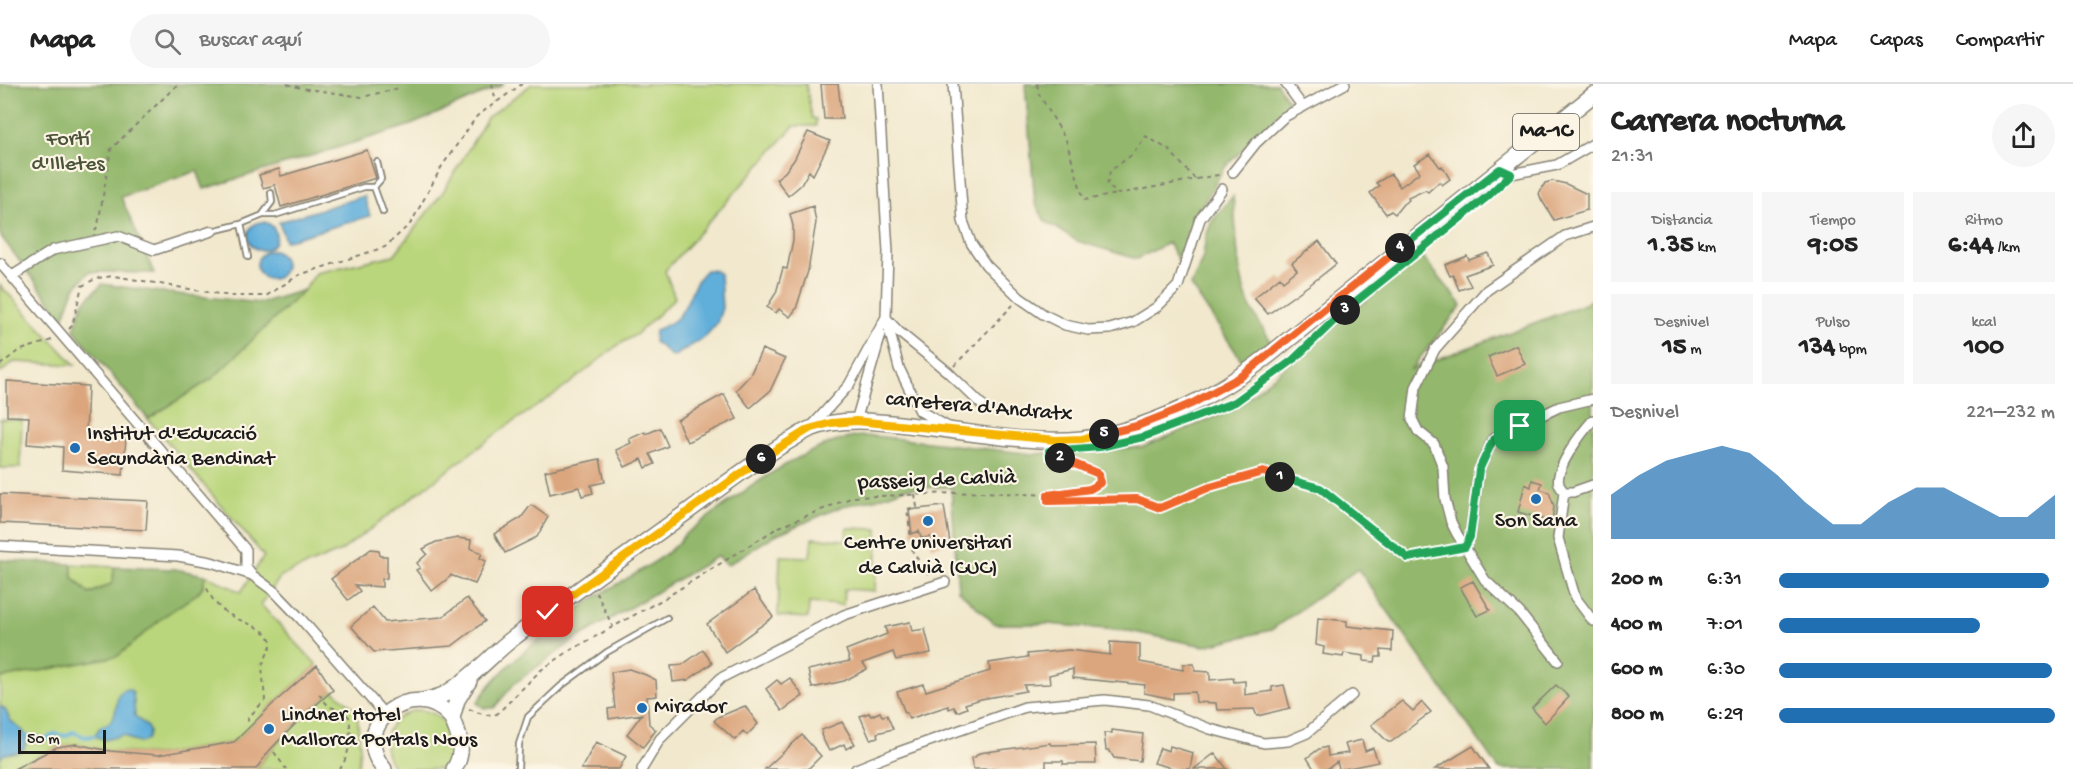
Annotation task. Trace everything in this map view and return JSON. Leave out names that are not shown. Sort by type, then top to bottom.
[{"type":"main road","name":"carretera d'Andratx","points":[[422,701],[443,695],[474,673],[498,650],[590,581],[746,469],[809,429],[831,423],[856,421],[1056,440],[1082,439],[1137,426],[1193,403],[1242,376],[1593,95]]},
{"type":"main road","name":"carretera d'Andratx","points":[[452,718],[457,700],[474,673]]},
{"type":"main road","name":"Ma-1C","points":[[384,714],[395,706],[422,701]]},
{"type":"main road","points":[[422,701],[436,706],[452,718],[459,735],[458,767]]},
{"type":"main road","points":[[384,714],[374,737],[379,764],[384,769]]},
{"type":"street","points":[[856,421],[886,317],[888,252],[878,84]]},
{"type":"street","points":[[953,84],[963,221],[971,243],[986,265],[1020,298],[1065,326],[1088,330],[1110,329],[1133,322],[1157,307],[1178,286],[1200,219],[1222,189]]},
{"type":"street","points":[[1286,84],[1303,107]]},
{"type":"street","points":[[1233,172],[1256,143],[1284,117],[1345,84]]},
{"type":"street","points":[[1500,169],[1511,174],[1557,165],[1593,144]]},
{"type":"street","points":[[1558,661],[1519,612],[1485,580],[1465,547],[1451,522],[1445,498],[1443,467],[1434,444],[1418,431],[1412,419],[1416,387],[1435,349],[1487,290],[1565,236],[1593,227]]},
{"type":"street","points":[[12,276],[53,250],[118,236],[154,250],[212,231]]},
{"type":"street","points":[[0,263],[246,550],[246,566],[252,575]]},
{"type":"street","points":[[886,317],[899,332],[948,372],[982,405]]},
{"type":"street","points":[[809,429],[849,385],[886,317]]},
{"type":"street","points":[[886,317],[899,368],[920,411],[954,431]]},
{"type":"street","points":[[1465,547],[1470,537],[1479,470],[1493,440],[1559,407],[1593,399]]},
{"type":"street","points":[[1593,420],[1578,438],[1558,476],[1559,485],[1564,492],[1558,538],[1575,597],[1593,621]]},
{"type":"street","points":[[1564,492],[1573,492],[1593,485]]},
{"type":"street","points":[[0,546],[178,556],[211,562],[252,575],[275,592],[301,619],[384,714]]},
{"type":"street","points":[[642,769],[660,739],[721,678],[844,615],[945,582]]},
{"type":"street","points":[[856,769],[1025,707],[1105,700],[1149,705],[1210,729],[1264,743],[1288,741],[1307,733],[1352,695]]},
{"type":"lane","points":[[212,231],[241,224],[263,215],[275,215],[363,187],[374,187],[381,179],[377,162]]},
{"type":"lane","points":[[374,187],[383,212]]},
{"type":"lane","points":[[263,215],[272,202],[271,193]]},
{"type":"lane","points":[[241,224],[248,257]]},
{"type":"lane","points":[[518,769],[519,744],[528,717],[561,686],[607,652],[666,618]]},
{"type":"path","points":[[88,243],[98,225],[111,149],[178,84]]},
{"type":"path","points":[[287,84],[362,97],[396,89],[399,84]]},
{"type":"path","points":[[492,84],[496,103]]},
{"type":"path","points":[[0,365],[18,351],[62,336],[72,326],[82,286],[97,278],[114,276],[230,296],[266,296],[299,275],[385,247],[411,224],[442,166],[477,116],[522,84]]},
{"type":"path","points":[[1037,84],[1039,94],[1066,140],[1084,200],[1233,172]]},
{"type":"path","points":[[1118,194],[1107,185],[1110,171],[1133,154],[1146,136],[1170,150],[1195,179]]},
{"type":"path","points":[[948,372],[1020,298]]},
{"type":"path","points":[[1194,418],[1235,402],[1293,360],[1331,323]]},
{"type":"path","name":"passeig de Calvià","points":[[457,700],[464,706],[485,715],[497,714],[541,670],[571,650],[665,598],[779,526],[853,497],[981,492],[1048,495],[1090,489],[1100,483],[1099,474],[1050,456],[1049,451],[1052,450]]},
{"type":"path","points":[[1048,495],[1048,501],[1137,499],[1160,508],[1210,487],[1263,472],[1320,488],[1408,558],[1465,547]]},
{"type":"path","points":[[915,494],[917,507],[907,509],[913,553],[934,586]]},
{"type":"path","points":[[207,588],[212,599],[226,614],[265,632],[272,644],[262,666],[265,700],[248,718],[248,726]]},
{"type":"path","points":[[595,591],[613,627]]},
{"type":"path","points":[[319,694],[329,707],[339,709],[349,717],[351,730],[346,760],[340,769]]},
{"type":"path","points":[[274,752],[286,769]]},
{"type":"green space","name":"Fortí d'Illetes","points":[[0,84],[505,84],[411,125],[204,189],[197,171],[121,197],[154,273],[89,272],[74,289],[63,319],[0,235]]},
{"type":"green space","points":[[532,84],[806,84],[812,118],[816,119],[816,126],[794,126],[665,271],[675,298],[637,334],[615,347],[564,388],[504,428],[341,551],[281,576],[261,605],[317,665],[234,742],[158,755],[110,751],[76,744],[57,747],[14,769],[0,769],[0,677],[51,669],[167,614],[198,593],[203,586],[205,575],[241,592],[264,556],[148,419],[213,378],[304,290],[316,273],[394,255],[443,192],[487,118]]},
{"type":"green space","points":[[1025,84],[1277,84],[1290,104],[1224,168],[1188,231],[1180,263],[1168,243],[1137,259],[1077,241],[1045,221],[1035,203]]},
{"type":"green space","points":[[1233,196],[1239,265],[1245,291],[1254,314],[1271,341],[1244,364],[1191,286],[1203,257],[1206,236],[1212,221]]},
{"type":"green space","points":[[1421,255],[1462,305],[1411,369],[1585,304],[1593,298],[1593,769],[1499,769],[1358,569],[1271,630],[1204,646],[1129,631],[1048,624],[995,624],[958,590],[951,487],[905,488],[878,498],[843,506],[775,535],[727,565],[718,556],[576,639],[515,683],[494,708],[484,708],[477,703],[494,680],[514,661],[580,608],[656,561],[678,543],[685,534],[743,492],[786,464],[808,453],[852,437],[866,436],[1033,454],[1143,447],[1234,409]]},
{"type":"green space","points":[[102,284],[260,303],[304,290],[213,378],[148,419],[74,330],[83,303]]},
{"type":"green space","points":[[0,285],[75,365],[14,362],[0,373]]},
{"type":"green space","points":[[0,419],[22,420],[20,468],[0,468]]},
{"type":"green space","points":[[847,528],[878,529],[875,591],[844,589],[843,605],[809,603],[808,618],[778,616],[780,556],[810,557],[812,538],[846,540]]},
{"type":"green space","points":[[0,560],[71,564],[73,578],[89,594],[113,583],[114,567],[175,569],[205,575],[203,586],[198,593],[167,614],[118,656],[3,678],[0,677]]},
{"type":"green space","points":[[71,564],[114,567],[113,583],[89,594],[73,577]]},
{"type":"green space","points":[[333,690],[357,711],[360,746],[358,769],[256,769],[292,727]]},
{"type":"green space","points":[[418,710],[438,716],[450,731],[453,750],[444,769],[395,769],[389,760],[385,741],[387,732],[399,718]]},
{"type":"water","points":[[364,196],[370,216],[285,241],[279,222]]},
{"type":"water","points":[[262,222],[272,226],[276,236],[272,246],[262,250],[252,246],[248,236],[252,226]]},
{"type":"water","points":[[271,251],[281,255],[285,265],[281,275],[271,279],[261,275],[257,265],[261,255]]},
{"type":"water","points":[[706,270],[714,270],[720,274],[722,308],[717,323],[705,337],[673,357],[654,342],[655,330],[672,322],[681,314],[697,282]]},
{"type":"water","points":[[128,689],[133,692],[135,716],[148,730],[147,738],[140,743],[123,735],[105,740],[94,736],[101,726],[109,723],[116,711],[119,694]]},
{"type":"water","points":[[0,706],[5,709],[10,720],[24,732],[26,741],[24,749],[4,754],[0,759]]},
{"type":"building","points":[[821,84],[838,84],[842,119],[824,119]]},
{"type":"building","points":[[808,132],[830,141],[813,175],[809,171],[801,185],[788,196],[776,179],[794,160]]},
{"type":"building","points":[[367,150],[376,178],[281,207],[275,185],[263,188],[259,175],[279,169],[281,176]]},
{"type":"building","points":[[1430,154],[1440,167],[1442,166],[1450,179],[1442,185],[1439,182],[1428,192],[1425,190],[1408,198],[1409,200],[1395,214],[1391,211],[1386,214],[1370,193],[1379,186],[1376,183],[1391,174],[1400,187],[1420,172],[1414,164]]},
{"type":"building","points":[[1553,181],[1566,184],[1587,194],[1587,210],[1554,220],[1539,193],[1545,183]]},
{"type":"building","points":[[813,206],[816,222],[808,271],[796,309],[790,317],[779,309],[776,313],[767,307],[776,293],[783,268],[787,269],[793,240],[790,214]]},
{"type":"building","points":[[1319,241],[1336,264],[1268,314],[1254,298],[1280,277],[1283,281],[1297,270],[1292,263]]},
{"type":"building","points":[[1488,253],[1493,265],[1465,275],[1471,286],[1459,290],[1453,275],[1450,276],[1445,265],[1467,256],[1469,260]]},
{"type":"building","points":[[1516,345],[1525,364],[1497,376],[1488,357]]},
{"type":"building","points":[[762,349],[785,359],[770,391],[750,408],[736,390],[750,375]]},
{"type":"building","points":[[7,381],[88,386],[86,435],[126,438],[123,475],[62,470],[63,447],[27,444],[29,417],[7,416]]},
{"type":"building","points":[[724,394],[737,419],[687,442],[677,420]]},
{"type":"building","points":[[660,428],[668,446],[650,454],[655,464],[646,468],[642,459],[625,467],[616,450],[631,443],[629,439]]},
{"type":"building","points":[[600,459],[605,482],[591,485],[593,493],[582,496],[579,487],[550,494],[545,471]]},
{"type":"building","name":"Son Sana","points":[[1532,480],[1542,483],[1540,489],[1549,492],[1554,506],[1552,522],[1518,512],[1525,484],[1531,487]]},
{"type":"building","points":[[0,494],[148,501],[146,530],[0,523]]},
{"type":"building","points":[[531,505],[548,517],[537,537],[505,553],[494,534],[521,518]]},
{"type":"building","name":"Centre universitari de Calvià (CUC)","points":[[944,506],[950,543],[931,546],[931,537],[921,538],[919,531],[912,534],[909,510]]},
{"type":"building","points":[[458,538],[471,540],[470,548],[482,553],[480,558],[486,561],[475,584],[450,575],[432,591],[416,570],[420,568],[417,563],[427,554],[423,549],[436,542]]},
{"type":"building","points":[[371,549],[379,550],[380,556],[387,556],[387,578],[382,579],[382,587],[355,585],[360,591],[348,600],[331,579]]},
{"type":"building","points":[[1473,581],[1490,610],[1477,616],[1460,587]]},
{"type":"building","points":[[754,590],[773,617],[725,652],[707,624]]},
{"type":"building","points":[[467,598],[485,621],[452,646],[374,652],[351,626],[373,607],[385,622],[442,617]]},
{"type":"building","points":[[1318,618],[1347,621],[1347,626],[1393,631],[1392,651],[1381,650],[1381,657],[1376,657],[1375,662],[1364,661],[1364,656],[1344,653],[1343,657],[1323,654],[1324,647],[1316,645]]},
{"type":"building","points":[[910,622],[912,631],[925,629],[931,653],[896,660],[893,652],[863,663],[867,669],[844,681],[812,688],[808,670],[850,661],[846,650],[887,634],[885,627]]},
{"type":"building","points":[[1110,642],[1140,644],[1140,662],[1183,670],[1183,664],[1194,664],[1195,671],[1210,672],[1210,680],[1233,678],[1234,682],[1245,681],[1245,695],[1272,691],[1272,687],[1284,685],[1290,708],[1257,716],[1254,709],[1217,710],[1216,703],[1196,702],[1195,692],[1173,693],[1173,699],[1144,693],[1145,685],[1073,678],[1073,669],[1049,675],[1050,684],[1024,685],[1026,691],[981,699],[965,704],[967,708],[957,712],[954,707],[949,709],[948,706],[909,719],[897,692],[923,684],[926,691],[990,671],[989,663],[1028,657],[1027,654],[1069,650],[1110,655]]},
{"type":"building","points":[[703,650],[712,663],[688,680],[673,682],[671,666],[682,665]]},
{"type":"building","name":"Lindner Hotel Mallorca Portals Nous","points":[[317,665],[333,690],[303,716],[269,751],[256,769],[14,769],[57,747],[76,744],[110,751],[158,755],[234,742]]},
{"type":"building","name":"Mirador","points":[[629,669],[656,680],[657,696],[647,697],[649,724],[656,730],[643,747],[627,734],[642,714],[609,719],[608,709],[615,708],[611,672]]},
{"type":"building","points":[[790,678],[803,696],[782,711],[766,689],[777,680],[781,684]]},
{"type":"building","points":[[1556,685],[1569,697],[1545,723],[1532,708]]},
{"type":"building","points":[[1402,701],[1413,711],[1422,702],[1431,712],[1388,742],[1371,725]]},
{"type":"building","points":[[745,706],[758,724],[747,735],[743,731],[735,740],[714,721],[718,717]]},
{"type":"building","points":[[880,712],[882,716],[887,715],[893,729],[877,733],[878,737],[870,739],[860,716],[869,713],[871,716]]},
{"type":"building","points":[[842,722],[855,744],[846,749],[844,744],[829,751],[821,735],[822,730]]},
{"type":"building","points":[[1112,730],[1143,734],[1140,761],[1114,758],[1109,750],[1106,750],[1104,733],[1112,733]]},
{"type":"building","points":[[802,735],[821,756],[808,769],[765,769]]},
{"type":"building","points":[[1362,740],[1365,751],[1373,748],[1378,762],[1339,769],[1337,762],[1327,769],[1314,769],[1307,758],[1319,749],[1327,747],[1328,756],[1348,753],[1345,744]]},
{"type":"building","points":[[596,742],[626,756],[619,769],[581,769]]},
{"type":"building","points":[[1050,743],[1051,745],[1095,744],[1096,764],[1063,764],[1063,761],[1046,761],[1046,768],[1040,769],[973,769],[971,758],[979,753]]},
{"type":"building","points":[[1170,746],[1193,753],[1190,769],[1175,769],[1154,763],[1160,748],[1169,751]]},
{"type":"building","points":[[1473,746],[1489,769],[1435,769]]},
{"type":"building","points":[[1215,753],[1227,769],[1194,769]]},
{"type":"waterway","points":[[26,736],[47,739],[54,734],[66,736],[73,732],[85,737],[94,736]]},
{"type":"place","name":"Institut d'Educació Secundària Bendinat","points":[[75,448]]},
{"type":"place","name":"Son Sana","points":[[1536,499]]},
{"type":"place","name":"Centre universitari de Calvià (CUC)","points":[[928,521]]},
{"type":"place","name":"Mirador","points":[[642,708]]},
{"type":"place","name":"Lindner Hotel Mallorca Portals Nous","points":[[269,729]]},
{"type":"route","points":[[548,612],[746,469],[809,429],[831,423],[856,421],[1002,436],[1056,440],[1082,439],[1137,426],[1193,403],[1242,376],[1500,169],[1511,174],[1500,186],[1346,309],[1293,360],[1235,402],[1143,437],[1100,447],[1049,451],[1050,456],[1099,474],[1100,483],[1090,489],[1048,495],[1048,501],[1137,499],[1160,508],[1210,487],[1263,472],[1320,488],[1408,558],[1465,547],[1470,537],[1479,470],[1493,440],[1520,426]]}]
